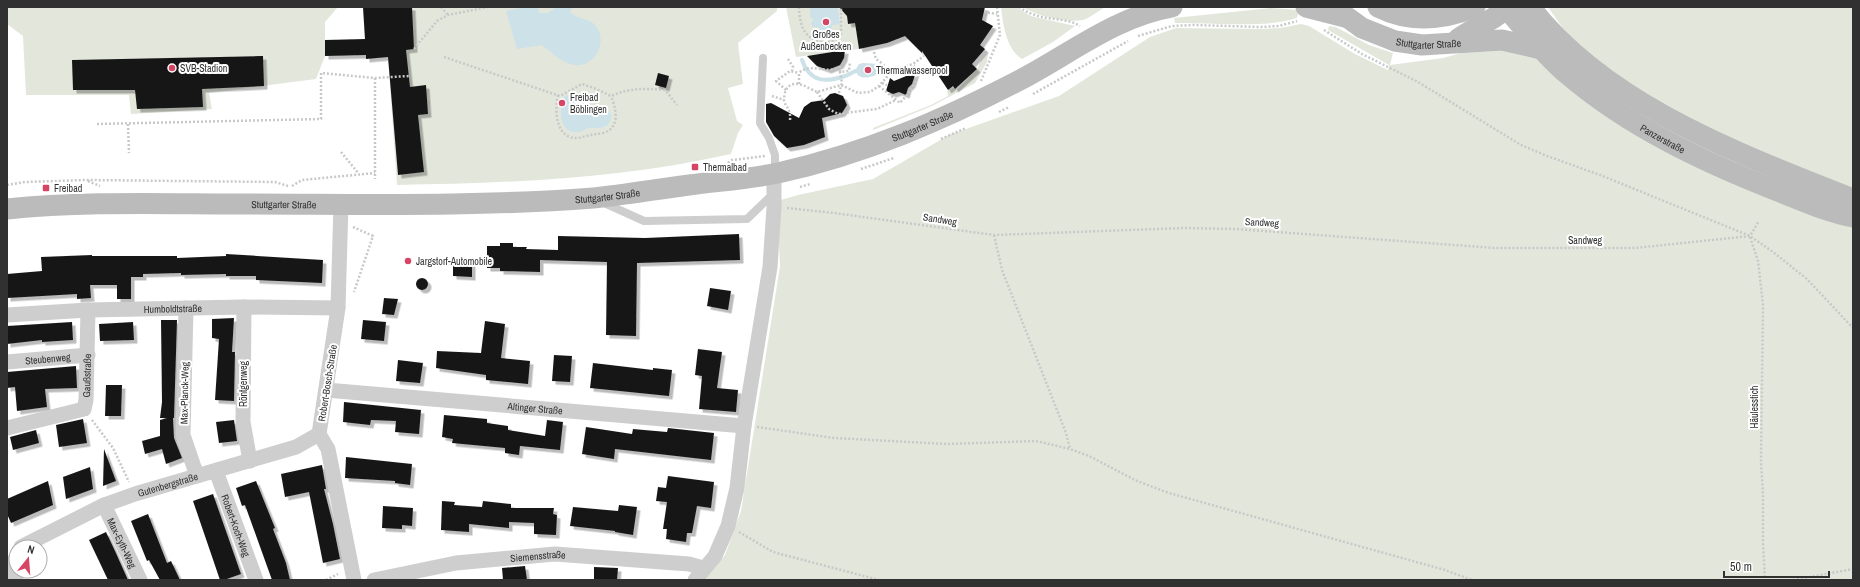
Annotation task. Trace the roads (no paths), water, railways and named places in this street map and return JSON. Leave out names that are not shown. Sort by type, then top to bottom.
[{"type":"main road","name":"Stuttgarter Straße","points":[[1378,7],[1394,14],[1428,18],[1475,7]]},
{"type":"main road","name":"Stuttgarter Straße","points":[[1304,13],[1339,12],[1372,33],[1395,41],[1422,44],[1452,42],[1464,34],[1480,28],[1506,7]]},
{"type":"main road","name":"Panzerstraße","points":[[1506,7],[1541,50],[1567,74],[1605,104],[1669,143],[1742,177],[1800,200],[1853,217]]},
{"type":"main road","points":[[1530,7],[1550,29],[1586,63],[1600,75],[1640,102],[1711,141],[1853,199]]},
{"type":"main road","name":"Stuttgarter Straße","points":[[7,209],[139,203],[341,213],[595,198],[775,182],[818,164],[872,147],[945,117],[1023,79],[1111,28],[1148,12],[1171,13]]},
{"type":"main road","points":[[1452,42],[1502,40],[1541,50]]},
{"type":"street","points":[[699,574],[715,556],[728,526],[737,488],[744,426],[770,267],[775,182]]},
{"type":"street","name":"Robert-Bosch-Straße","points":[[341,213],[338,308],[319,434],[328,449],[354,580]]},
{"type":"street","name":"Humboldtstraße","points":[[7,315],[88,310],[244,307],[338,308]]},
{"type":"street","name":"Röntgenweg","points":[[244,307],[243,422],[250,461]]},
{"type":"street","name":"Max-Planck-Weg","points":[[186,308],[183,435],[197,476]]},
{"type":"street","name":"Gaußstraße","points":[[7,428],[84,409],[86,400],[88,355],[88,310]]},
{"type":"street","name":"Steubenweg","points":[[7,362],[88,355]]},
{"type":"street","name":"Altinger Straße","points":[[326,390],[744,426]]},
{"type":"street","name":"Gutenbergstraße","points":[[37,539],[104,505],[135,494],[296,447],[319,434]]},
{"type":"street","name":"Robert-Koch-Weg","points":[[216,471],[256,580]]},
{"type":"street","name":"Max-Eyth-Weg","points":[[104,505],[140,580]]},
{"type":"street","name":"Siemensstraße","points":[[374,580],[456,563],[555,554],[689,564],[699,574]]},
{"type":"street","points":[[7,563],[16,580]]},
{"type":"lane","points":[[595,198],[611,207],[644,221],[748,219],[775,182],[769,138],[760,123],[763,58]]},
{"type":"water","points":[[525,7],[538,7],[539,13],[548,13],[556,7],[573,7],[570,12],[573,15],[590,21],[596,26],[599,32],[601,39],[600,46],[594,58],[582,65],[575,65],[561,60],[541,45],[517,49],[506,11]]},
{"type":"water","name":"Großes Außenbecken","points":[[810,7],[838,7],[840,23],[837,25],[832,25],[830,36],[824,37],[820,32],[820,28],[813,27],[811,23],[813,20],[810,17]]},
{"type":"water","name":"Thermalwasserpool","points":[[859,64],[879,64],[880,74],[865,78],[859,76],[856,69]]},
{"type":"water","points":[[570,94],[579,99],[581,108],[587,114],[591,113],[597,107],[607,108],[612,116],[608,125],[601,128],[589,128],[579,132],[572,132],[567,129],[562,120],[561,108],[564,97]]},
{"type":"waterway","points":[[802,60],[809,73],[819,79],[831,80],[846,76],[856,71]]},
{"type":"place","name":"Großes Außenbecken","points":[[826,22]]},
{"type":"place","name":"SVB-Stadion","points":[[172,68]]},
{"type":"place","name":"Thermalwasserpool","points":[[868,70]]},
{"type":"place","name":"Freibad Böblingen","points":[[562,103]]},
{"type":"place","name":"Thermalbad","points":[[695,167]]},
{"type":"place","name":"Freibad","points":[[46,188]]},
{"type":"place","name":"Jargstorf-Automobile","points":[[408,261]]}]
